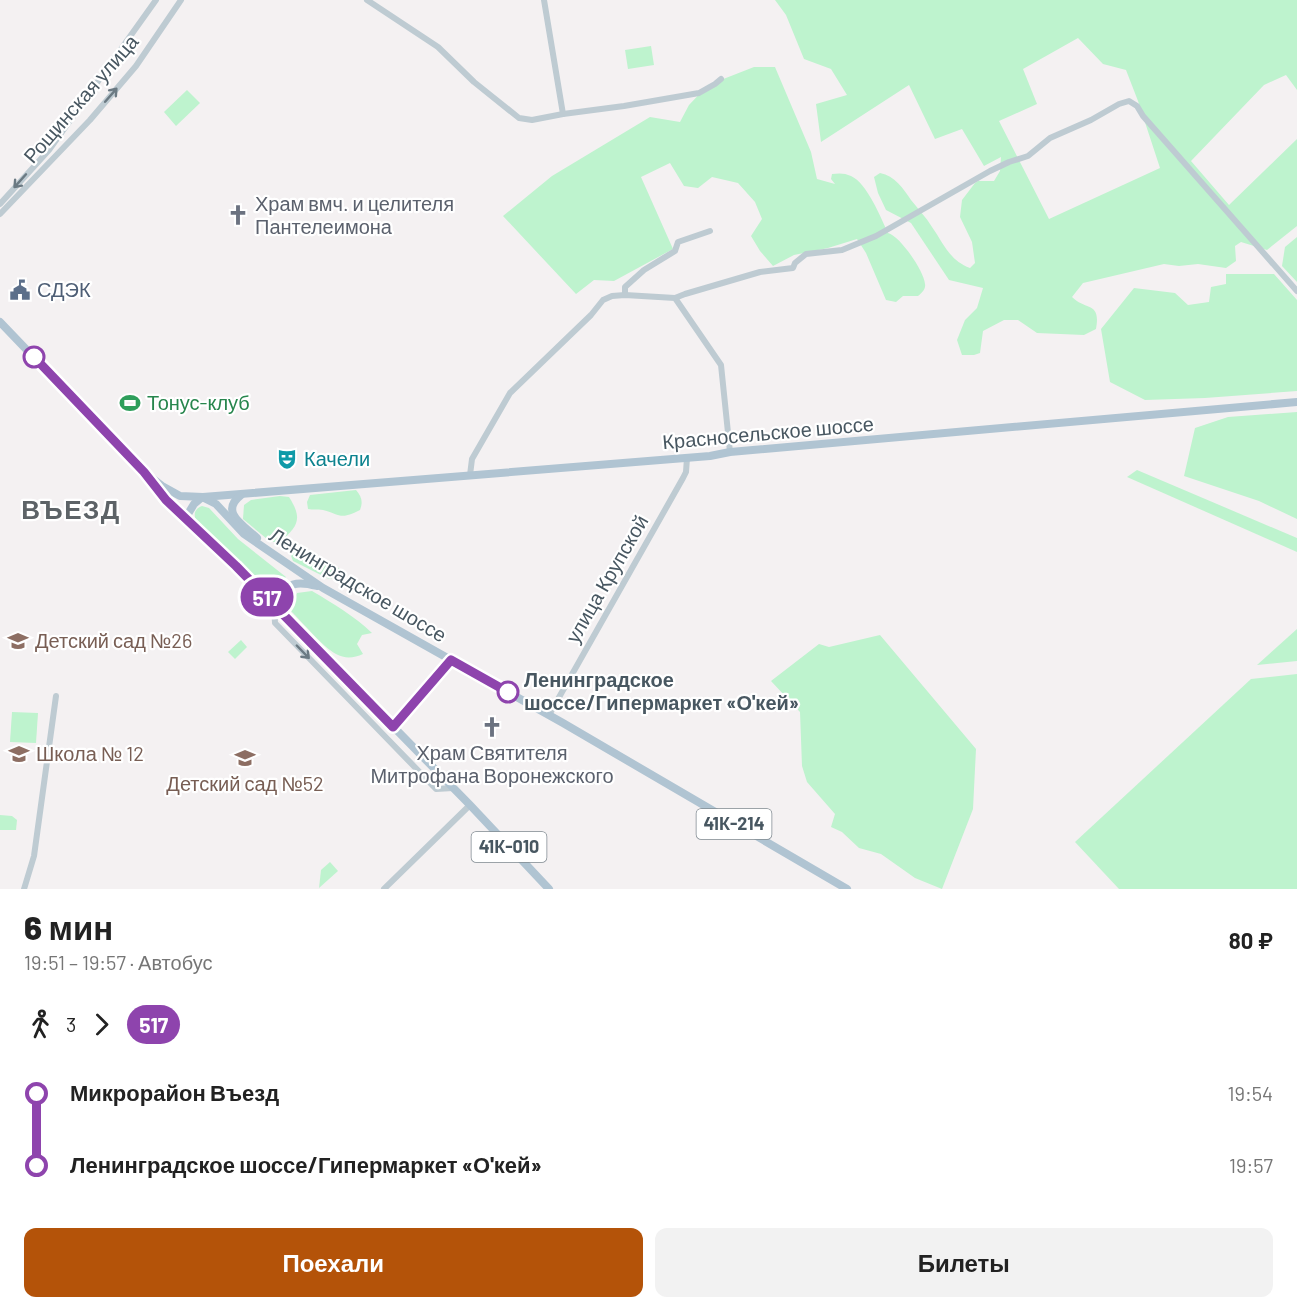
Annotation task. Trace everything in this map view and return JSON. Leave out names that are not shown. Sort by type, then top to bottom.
[{"type":"main road","points":[[0,322],[75,398],[144,472],[166,500],[196,527]]},
{"type":"main road","name":"Красносельское шоссе","points":[[202,497],[687,458],[730,452],[1297,402]]},
{"type":"main road","points":[[144,472],[180,496],[202,497]]},
{"type":"main road","points":[[242,494],[232,505],[232,512],[275,556]]},
{"type":"main road","points":[[196,527],[188,514],[202,497]]},
{"type":"main road","name":"Ленинградское шоссе","points":[[202,497],[216,504],[244,534],[323,588],[549,715],[847,889]]},
{"type":"main road","name":"41К-010","points":[[196,527],[470,805],[549,889]]},
{"type":"main road","points":[[285,617],[283,603],[285,591],[291,585],[297,583],[323,588]]},
{"type":"street","name":"Рощинская улица","points":[[0,204],[48,151],[156,0]]},
{"type":"street","points":[[367,0],[438,47],[474,82],[519,118],[532,120],[699,93],[721,79]]},
{"type":"street","points":[[544,0],[563,114]]},
{"type":"street","name":"Рощинская улица","points":[[0,214],[90,120],[136,66],[178,1]]},
{"type":"street","points":[[470,475],[472,459],[510,393],[591,315],[603,300],[612,296],[625,295],[675,298],[760,272],[793,267],[806,254],[842,250],[876,236],[990,171],[1028,156],[1050,138],[1129,101],[1137,106],[1143,116],[1297,291]]},
{"type":"street","points":[[78,111],[90,120]]},
{"type":"street","points":[[625,295],[625,287],[644,270],[675,251],[678,242],[710,231]]},
{"type":"street","points":[[675,298],[721,365],[730,452]]},
{"type":"street","name":"улица Крупской","points":[[549,715],[683,478],[687,458]]},
{"type":"street","points":[[274,605],[275,623],[425,778],[436,789],[453,788]]},
{"type":"street","points":[[393,727],[451,660]]},
{"type":"street","points":[[24,889],[34,856],[56,696]]},
{"type":"street","points":[[384,889],[470,805]]},
{"type":"green space","points":[[775,0],[1297,0],[1297,90],[1286,75],[1264,85],[1191,161],[1229,205],[1297,139],[1297,226],[1267,250],[1241,242],[1235,246],[1236,261],[1226,268],[1198,264],[1179,266],[1164,264],[1083,283],[1072,297],[1094,310],[1097,320],[1096,329],[1084,335],[1037,333],[1018,320],[1004,320],[983,331],[980,353],[962,355],[957,340],[965,320],[977,308],[983,288],[949,280],[911,223],[886,210],[874,177],[880,173],[898,183],[952,256],[970,268],[975,263],[972,242],[960,217],[962,200],[978,181],[994,181],[1000,171],[1001,157],[984,166],[962,129],[935,139],[909,85],[821,142],[816,104],[847,95],[831,69],[804,59],[786,15]],"holes":[[[1078,38],[1103,64],[1126,70],[1160,168],[1049,219],[999,121],[1037,104],[1023,69]]]},
{"type":"green space","points":[[651,46],[654,65],[628,69],[625,50]]},
{"type":"green space","points":[[754,67],[775,67],[811,152],[817,179],[835,184],[831,179],[832,174],[840,173],[851,176],[863,186],[888,233],[905,247],[924,278],[925,286],[918,296],[903,296],[896,302],[886,300],[866,253],[857,239],[794,255],[773,266],[751,236],[762,219],[755,202],[738,183],[712,177],[698,188],[684,186],[670,163],[641,177],[673,249],[614,281],[594,280],[576,294],[503,216],[552,176],[650,117],[680,122],[689,105],[708,85]]},
{"type":"green space","points":[[187,90],[200,103],[176,126],[164,112]]},
{"type":"green space","points":[[1297,237],[1297,282],[1282,266],[1285,247]]},
{"type":"green space","points":[[1226,274],[1274,274],[1297,300],[1297,391],[1145,400],[1110,382],[1101,329],[1134,288],[1175,293],[1188,305],[1209,302],[1211,287],[1226,284]]},
{"type":"green space","points":[[1297,412],[1297,519],[1259,501],[1184,476],[1195,428],[1228,417]]},
{"type":"green space","points":[[1137,470],[1297,538],[1297,552],[1127,477]]},
{"type":"green space","points":[[356,490],[361,497],[360,510],[348,515],[341,516],[323,510],[308,509],[307,502],[310,495]]},
{"type":"green space","points":[[289,497],[297,517],[291,531],[280,542],[274,542],[243,519],[244,505],[251,500]]},
{"type":"green space","points":[[202,506],[209,508],[238,539],[286,577],[278,585],[273,597],[197,522],[195,512]]},
{"type":"green space","points":[[301,548],[313,560],[339,568],[340,574],[329,579],[293,561],[290,553],[293,549]]},
{"type":"green space","points":[[312,591],[351,616],[372,633],[362,635],[357,644],[363,654],[343,657],[336,654],[291,611],[297,593]]},
{"type":"green space","points":[[1297,629],[1297,661],[1257,665]]},
{"type":"green space","points":[[880,635],[976,749],[973,809],[942,889],[915,878],[881,854],[859,848],[842,832],[831,827],[835,814],[807,782],[802,766],[800,712],[771,681],[819,644],[829,647]]},
{"type":"green space","points":[[241,640],[247,647],[235,659],[228,652]]},
{"type":"green space","points":[[1297,674],[1297,889],[1119,889],[1075,842],[1251,679]]},
{"type":"green space","points":[[12,712],[38,713],[36,743],[10,742]]},
{"type":"green space","points":[[0,815],[12,816],[17,820],[16,830],[0,830]]},
{"type":"green space","points":[[330,862],[338,871],[319,888],[321,870]]},
{"type":"bus line","name":"517","points":[[34,357],[144,472],[166,500],[236,566],[393,727],[451,660],[508,692]]},
{"type":"place","name":"Храм вмч. и целителя Пантелеимона","points":[[238,215]]},
{"type":"place","name":"СДЭК","points":[[20,290]]},
{"type":"place","name":"Тонус-клуб","points":[[130,403]]},
{"type":"place","name":"Качели","points":[[287,459]]},
{"type":"place","name":"Детский сад №26","points":[[18,641]]},
{"type":"place","name":"Ленинградское шоссе/Гипермаркет «О'кей»","points":[[508,692]]},
{"type":"place","name":"Храм Святителя Митрофана Воронежского","points":[[492,727]]},
{"type":"place","name":"Школа № 12","points":[[19,754]]},
{"type":"place","name":"Детский сад №52","points":[[245,758]]},
{"type":"district","name":"ВЪЕЗД","points":[[71,510]]}]
